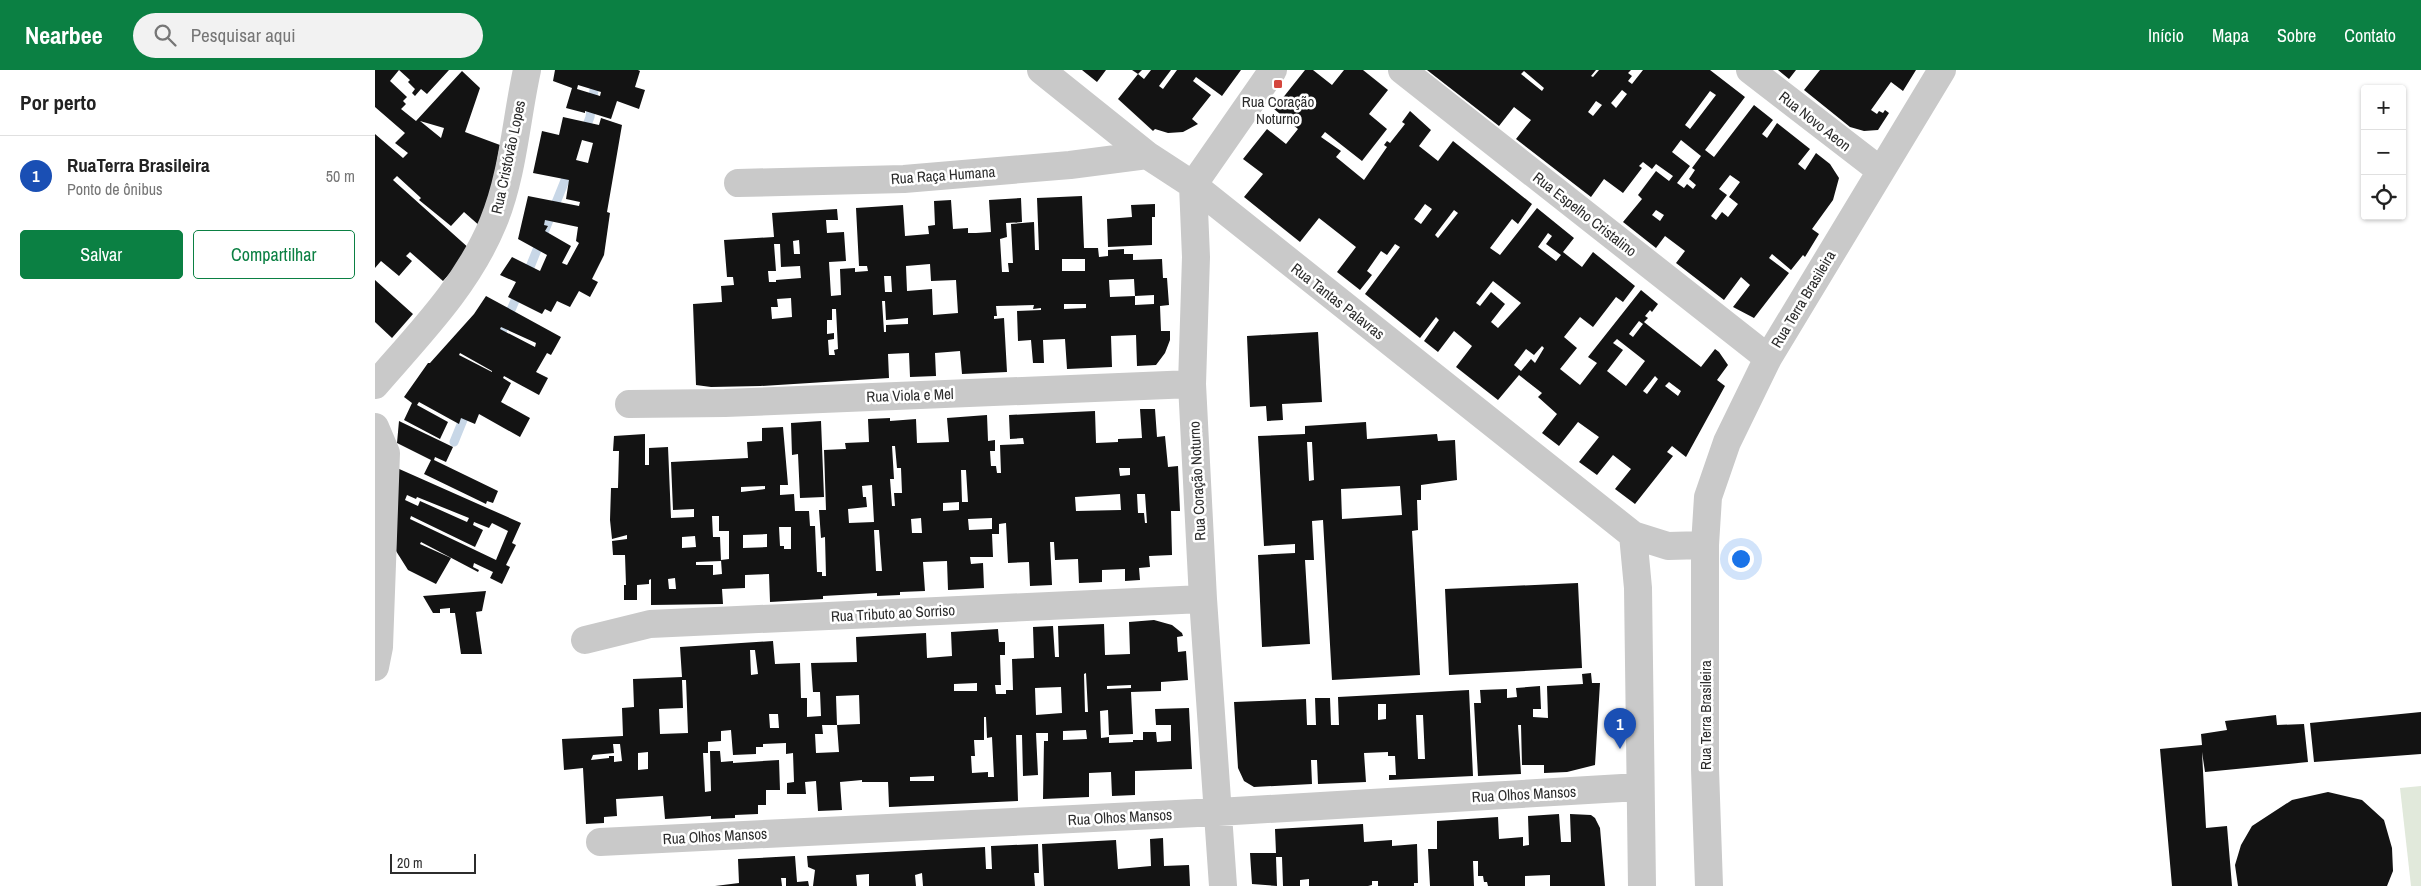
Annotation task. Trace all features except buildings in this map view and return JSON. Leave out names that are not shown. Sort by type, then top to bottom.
[{"type":"street","name":"Rua Cristóvão Lopes","points":[[375,385],[448,301],[475,259],[494,222],[507,175],[527,70]]},
{"type":"street","name":"Rua Tantas Palavras","points":[[1041,70],[1147,155],[1193,185],[1633,535]]},
{"type":"street","points":[[1193,185],[1273,70]]},
{"type":"street","name":"Rua Espelho Cristalino","points":[[1402,70],[1768,358]]},
{"type":"street","name":"Rua Novo Aeon","points":[[1750,70],[1881,171]]},
{"type":"street","name":"Rua Terra Brasileira","points":[[1709,886],[1705,769],[1705,545],[1708,497],[1727,442],[1768,358],[1942,70]]},
{"type":"street","name":"Rua Raça Humana","points":[[738,184],[904,179],[1070,165],[1147,155]]},
{"type":"street","name":"Rua Coração Noturno","points":[[1193,185],[1196,257],[1192,384],[1203,599],[1223,886]]},
{"type":"street","name":"Rua Viola e Mel","points":[[629,404],[725,403],[1192,384]]},
{"type":"street","points":[[375,427],[385,453],[379,647],[375,668]]},
{"type":"street","points":[[1642,886],[1637,588],[1633,535],[1668,546],[1705,545]]},
{"type":"street","name":"Rua Tributo ao Sorriso","points":[[585,640],[650,624],[1203,599]]},
{"type":"street","name":"Rua Olhos Mansos","points":[[600,842],[1218,812],[1639,787]]},
{"type":"shaded area","points":[[2421,786],[2421,886],[2411,886],[2400,788]]},
{"type":"waterway","points":[[584,133],[590,117],[597,70]]},
{"type":"waterway","points":[[526,277],[570,168]]},
{"type":"waterway","points":[[498,341],[519,291]]},
{"type":"waterway","points":[[454,442],[467,410]]},
{"type":"place","name":"Rua Coração Noturno","points":[[1278,84]]},
{"type":"place","name":"RuaTerra Brasileira","points":[[1620,749]]}]
